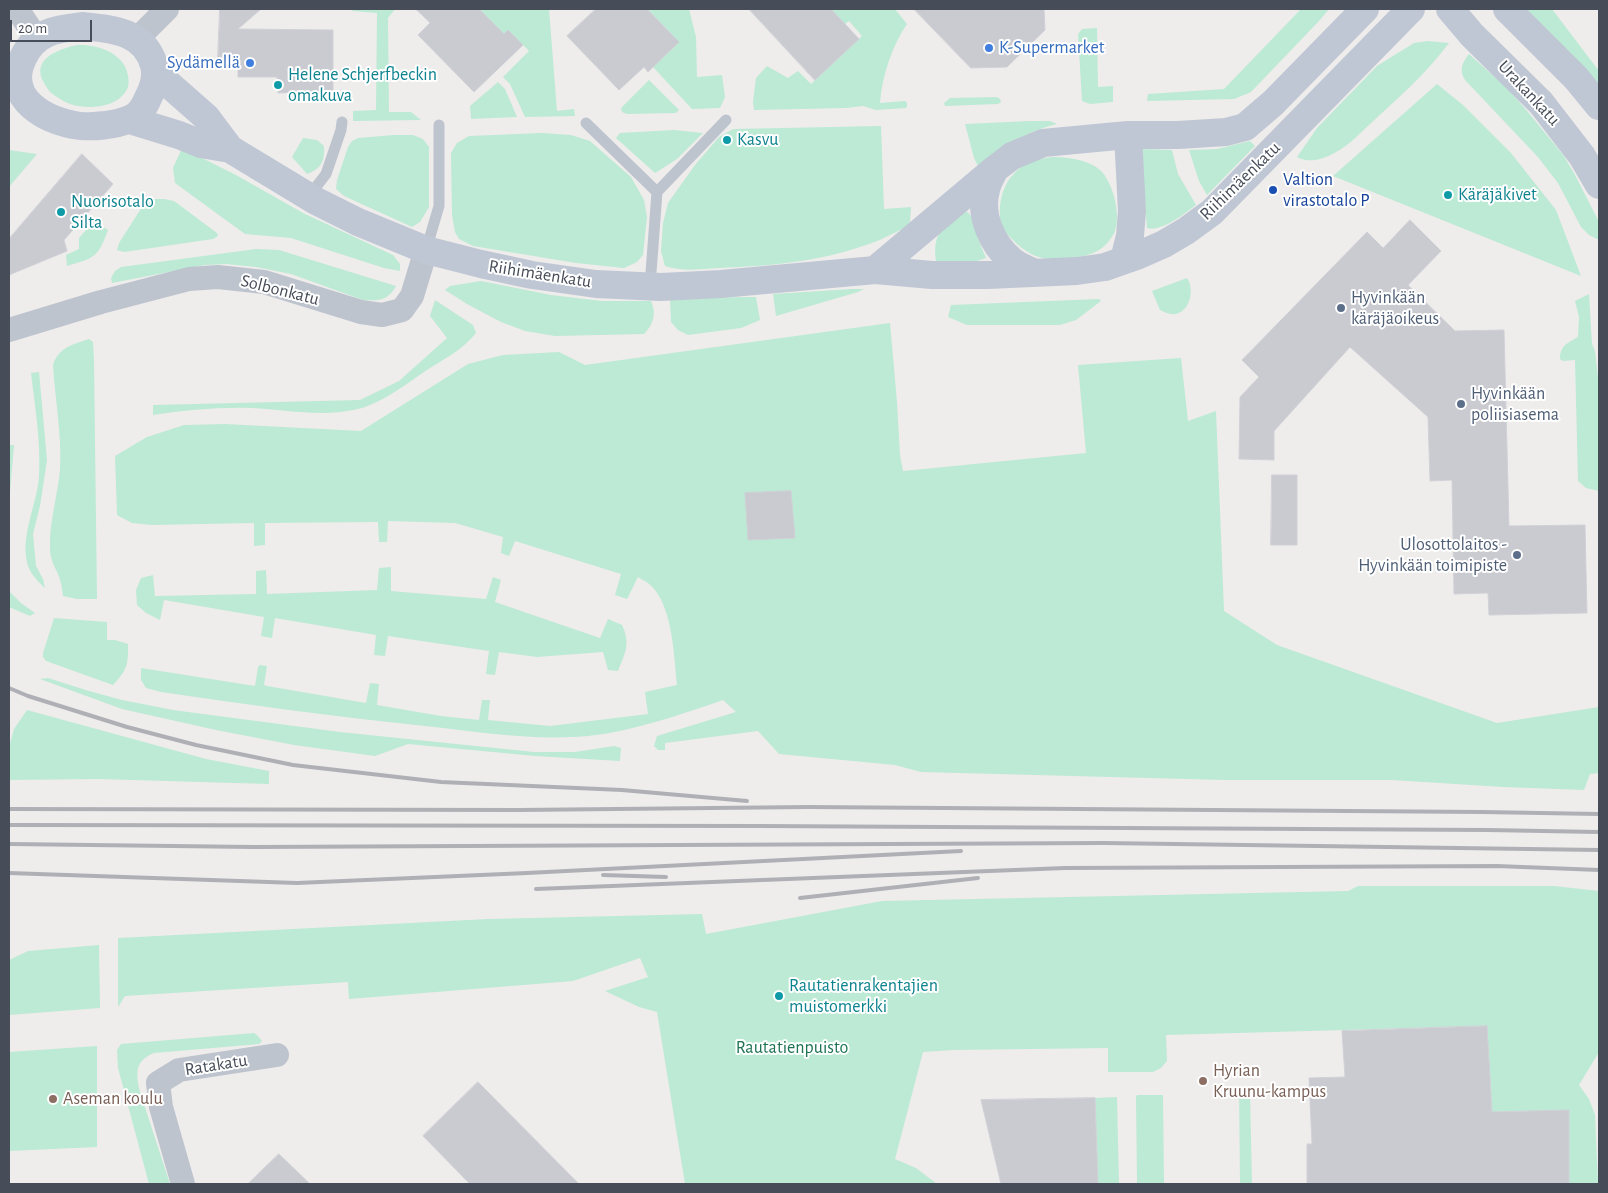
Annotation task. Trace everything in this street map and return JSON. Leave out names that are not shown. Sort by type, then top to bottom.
[{"type":"street","points":[[17,9],[37,39]]},
{"type":"street","points":[[137,40],[167,9]]},
{"type":"street","name":"Riihimäenkatu","points":[[875,270],[1012,156],[1043,143],[1128,136],[1226,132],[1244,127],[1273,103],[1365,9]]},
{"type":"street","name":"Riihimäenkatu","points":[[130,120],[201,144],[230,149],[309,196],[358,222],[426,250],[481,264],[532,274],[596,284],[661,287],[721,284],[875,270],[932,275],[1077,271],[1105,267],[1164,244],[1212,212],[1411,9]]},
{"type":"street","name":"Urakankatu","points":[[1450,9],[1472,35],[1541,103],[1582,156],[1599,185]]},
{"type":"street","points":[[1507,9],[1576,78],[1599,106]]},
{"type":"street","points":[[83,26],[110,28],[137,40],[148,52],[156,74],[153,88],[146,102],[139,114],[130,120],[102,126],[80,126],[49,118],[17,102],[20,65],[26,52],[37,39],[57,29],[83,26]]},
{"type":"street","name":"Riihimäenkatu","points":[[156,74],[206,117],[230,149]]},
{"type":"street","points":[[1124,260],[1130,236],[1132,211],[1128,136]]},
{"type":"street","points":[[995,169],[986,189],[984,206],[987,223],[998,248],[1012,261],[1034,273]]},
{"type":"street","name":"Solbonkatu","points":[[9,330],[101,302],[189,279],[218,276],[264,282],[361,312],[382,315],[402,310],[412,296],[426,250]]},
{"type":"street","name":"Ratakatu","points":[[183,1184],[161,1107],[158,1083],[179,1070],[277,1056]]},
{"type":"lane","points":[[650,286],[657,192],[726,120]]},
{"type":"lane","points":[[309,196],[326,174],[342,122]]},
{"type":"lane","points":[[586,123],[657,192]]},
{"type":"lane","points":[[426,250],[439,206],[439,125]]},
{"type":"green space","points":[[351,9],[395,9],[388,18],[389,112],[411,112],[421,120],[353,121],[353,111],[376,110],[377,13],[353,11]]},
{"type":"green space","points":[[479,9],[549,9],[557,111],[574,109],[575,116],[525,117],[510,84],[503,77],[529,51],[508,30],[504,34]]},
{"type":"green space","points":[[647,9],[689,9],[696,37],[697,77],[722,75],[725,97],[720,108],[692,109],[653,67],[679,42]]},
{"type":"green space","points":[[831,9],[895,9],[907,24],[889,62],[883,82],[880,103],[905,101],[907,103],[906,108],[876,110],[863,106],[754,110],[756,78],[767,66],[788,78],[798,71],[811,84],[862,36],[849,21],[845,24]]},
{"type":"green space","points":[[1301,9],[1329,9],[1251,92],[1234,99],[1147,101],[1148,94],[1224,89]]},
{"type":"green space","points":[[1526,9],[1552,9],[1599,71],[1599,84]]},
{"type":"green space","points":[[1097,28],[1098,87],[1113,86],[1113,102],[1090,104],[1082,101],[1078,34],[1082,29]]},
{"type":"green space","points":[[1428,41],[1449,43],[1421,76],[1353,140],[1322,159],[1306,160],[1297,157],[1317,128],[1377,66],[1414,43]]},
{"type":"green space","points":[[77,45],[101,48],[122,61],[126,68],[129,82],[122,96],[105,105],[84,107],[60,99],[49,91],[41,75],[44,61],[55,52]]},
{"type":"green space","points":[[1469,54],[1507,88],[1564,156],[1598,220],[1599,240],[1589,235],[1581,227],[1558,183],[1537,156],[1465,80],[1462,67]]},
{"type":"green space","points":[[649,80],[679,110],[676,113],[627,114],[622,112],[621,108]]},
{"type":"green space","points":[[498,82],[505,89],[517,117],[471,119],[470,106]]},
{"type":"green space","points":[[1437,84],[1463,105],[1511,153],[1556,210],[1581,276],[1333,176]]},
{"type":"green space","points":[[997,97],[1001,102],[998,104],[945,106],[944,103],[950,98]]},
{"type":"green space","points":[[1050,121],[1057,124],[1034,131],[1015,141],[979,168],[974,158],[965,124]]},
{"type":"green space","points":[[881,126],[884,209],[911,207],[910,222],[905,228],[869,244],[828,256],[810,259],[774,264],[685,270],[665,266],[661,251],[663,223],[668,203],[695,165],[719,137],[733,129]]},
{"type":"green space","points":[[674,130],[703,133],[677,159],[655,173],[616,138],[620,133]]},
{"type":"green space","points":[[542,133],[571,135],[590,141],[631,177],[644,200],[647,217],[643,255],[637,262],[624,268],[576,263],[473,246],[459,239],[455,232],[452,215],[451,153],[457,143],[469,136]]},
{"type":"green space","points":[[413,135],[423,139],[429,147],[429,207],[420,222],[412,227],[344,196],[336,189],[337,180],[348,147],[352,141],[358,138]]},
{"type":"green space","points":[[303,138],[317,140],[324,146],[324,156],[321,164],[316,170],[307,174],[292,157]]},
{"type":"green space","points":[[1250,141],[1255,146],[1207,195],[1199,181],[1189,150],[1217,149]]},
{"type":"green space","points":[[182,148],[236,175],[303,213],[393,255],[400,264],[400,271],[384,268],[291,238],[245,234],[175,183],[173,168]]},
{"type":"green space","points":[[1141,149],[1172,150],[1178,174],[1196,205],[1166,225],[1153,229],[1147,228]]},
{"type":"green space","points":[[9,150],[37,154],[9,187]]},
{"type":"green space","points":[[1053,157],[1078,160],[1090,164],[1105,175],[1112,190],[1117,216],[1115,231],[1106,245],[1087,255],[1060,259],[1038,257],[1016,243],[1001,225],[1001,200],[1009,180],[1018,169],[1027,163]]},
{"type":"green space","points":[[153,199],[174,201],[217,233],[218,236],[213,239],[124,252],[117,250],[119,243],[142,207]]},
{"type":"green space","points":[[964,210],[972,218],[986,258],[977,261],[936,261],[935,251],[938,236],[945,226]]},
{"type":"green space","points":[[94,221],[108,230],[98,252],[83,261],[67,266],[66,255],[79,249],[79,238]]},
{"type":"green space","points":[[256,249],[279,250],[396,286],[390,295],[382,299],[363,300],[291,274],[256,267],[226,264],[205,265],[112,283],[111,278],[115,271],[121,267]]},
{"type":"green space","points":[[1187,278],[1191,294],[1184,309],[1173,314],[1160,310],[1152,291]]},
{"type":"green space","points":[[481,281],[551,295],[602,301],[651,301],[654,315],[650,327],[644,334],[555,336],[525,331],[501,322],[445,290],[450,286]]},
{"type":"green space","points":[[864,289],[776,316],[773,294]]},
{"type":"green space","points":[[1589,294],[1592,344],[1595,351],[1599,387],[1599,491],[1586,488],[1578,481],[1575,360],[1563,361],[1560,359],[1563,347],[1578,337],[1579,317],[1575,301]]},
{"type":"green space","points":[[756,297],[760,320],[741,328],[688,335],[678,330],[671,322],[670,298]]},
{"type":"green space","points":[[1099,299],[1101,301],[1076,320],[1060,325],[967,325],[948,317],[951,305]]},
{"type":"green space","points":[[435,300],[473,325],[476,333],[465,345],[452,354],[394,392],[370,405],[348,411],[321,413],[227,408],[153,415],[153,405],[360,400],[399,381],[447,338],[430,316]]},
{"type":"green space","points":[[890,323],[900,455],[903,471],[1086,453],[1078,365],[1181,358],[1188,421],[1216,411],[1224,611],[1277,645],[1497,723],[1599,707],[1599,773],[1590,774],[1584,790],[1392,780],[1225,780],[921,772],[895,765],[779,754],[758,731],[665,743],[665,750],[658,750],[654,746],[657,736],[736,712],[723,700],[656,722],[605,734],[567,737],[526,737],[227,702],[161,692],[146,688],[141,680],[141,668],[255,686],[260,665],[267,666],[264,685],[267,686],[366,703],[370,683],[379,684],[377,705],[441,716],[479,720],[482,700],[490,700],[488,720],[550,726],[648,714],[645,692],[677,685],[671,631],[663,603],[648,583],[638,577],[627,599],[615,595],[621,574],[515,541],[509,556],[501,553],[503,537],[455,523],[388,521],[387,542],[379,542],[378,522],[265,523],[265,545],[254,546],[254,523],[152,525],[132,523],[117,515],[115,456],[147,437],[184,425],[225,424],[361,431],[468,364],[503,355],[559,352],[585,365]]},
{"type":"green space","points":[[89,339],[93,342],[94,361],[97,599],[77,599],[63,596],[60,579],[52,562],[50,552],[51,528],[60,469],[59,430],[53,365],[63,350]]},
{"type":"green space","points":[[39,372],[47,460],[40,506],[33,534],[36,566],[43,579],[45,588],[30,570],[26,546],[26,537],[39,477],[36,412],[31,373]]},
{"type":"green space","points":[[9,445],[14,445],[9,504]]},
{"type":"green space","points":[[391,567],[391,591],[486,599],[493,577],[501,580],[495,602],[600,638],[608,619],[622,625],[627,643],[618,671],[608,670],[603,652],[537,657],[499,652],[495,675],[486,674],[489,651],[388,636],[385,656],[374,655],[376,635],[275,618],[272,638],[261,636],[264,617],[164,600],[160,620],[146,613],[137,605],[136,590],[141,578],[153,575],[155,596],[256,594],[256,571],[266,570],[267,594],[377,590],[379,568]]},
{"type":"green space","points":[[9,591],[35,613],[30,616],[9,607]]},
{"type":"green space","points":[[54,618],[107,622],[107,640],[128,644],[126,666],[122,675],[113,685],[46,661],[43,653]]},
{"type":"green space","points":[[48,678],[122,700],[173,710],[340,732],[534,752],[575,752],[614,746],[621,748],[620,761],[535,756],[408,744],[375,756],[294,745],[122,709],[40,679]]},
{"type":"green space","points":[[27,710],[206,759],[269,771],[269,784],[98,779],[9,780],[9,747],[14,729]]},
{"type":"green space","name":"Rautatienpuisto","points":[[1358,886],[1554,886],[1599,891],[1599,1052],[1579,1085],[1589,1099],[1595,1115],[1598,1184],[1569,1184],[1569,1110],[1492,1112],[1487,1026],[1166,1035],[1167,1061],[1161,1068],[1153,1072],[1108,1072],[1108,1048],[923,1052],[895,1159],[916,1168],[937,1184],[685,1184],[657,1012],[639,1007],[605,991],[648,977],[640,958],[573,981],[349,999],[348,982],[125,996],[118,1007],[118,938],[488,919],[702,914],[706,934],[882,901],[1348,891]]},
{"type":"green space","points":[[99,945],[100,1008],[9,1015],[9,960],[28,951]]},
{"type":"green space","points":[[254,1033],[262,1041],[259,1044],[154,1053],[147,1056],[140,1064],[137,1074],[140,1092],[170,1184],[149,1184],[118,1068],[117,1050],[121,1044]]},
{"type":"green space","name":"Aseman koulu","points":[[97,1046],[97,1147],[9,1151],[9,1052]]},
{"type":"green space","points":[[1239,1086],[1250,1091],[1252,1184],[1240,1184]]},
{"type":"green space","points":[[1137,1095],[1163,1095],[1164,1184],[1137,1184]]},
{"type":"green space","points":[[1117,1097],[1119,1184],[1098,1184],[1095,1098]]},
{"type":"building","points":[[220,9],[261,9],[238,29],[333,30],[333,91],[278,93],[277,77],[238,77],[238,57],[218,58]]},
{"type":"building","points":[[416,9],[479,9],[504,34],[508,30],[523,45],[474,92],[418,35],[430,23]]},
{"type":"building","points":[[596,9],[647,9],[679,42],[648,72],[644,67],[619,90],[567,36]]},
{"type":"building","points":[[749,9],[831,9],[859,39],[815,80]]},
{"type":"building","name":"K-Supermarket","points":[[914,9],[1044,9],[1045,30],[1007,67],[971,68]]},
{"type":"building","name":"Nuorisotalo Silta","points":[[82,154],[113,184],[64,240],[67,251],[9,275],[9,239]]},
{"type":"building","points":[[1410,220],[1441,251],[1408,285],[1455,331],[1504,330],[1509,526],[1585,525],[1587,613],[1489,615],[1488,593],[1454,594],[1452,480],[1430,481],[1428,417],[1350,347],[1274,431],[1274,460],[1239,459],[1240,397],[1259,377],[1242,360],[1367,232],[1383,248]]},
{"type":"building","points":[[1272,475],[1297,475],[1297,545],[1271,545]]},
{"type":"building","points":[[791,491],[795,538],[748,540],[745,493]]},
{"type":"building","points":[[1487,1026],[1492,1112],[1569,1110],[1569,1184],[1307,1184],[1307,1144],[1312,1144],[1309,1078],[1345,1077],[1342,1031]]},
{"type":"building","points":[[478,1082],[579,1184],[470,1184],[423,1136]]},
{"type":"building","points":[[1095,1098],[1098,1184],[1001,1184],[981,1100]]},
{"type":"building","points":[[279,1154],[310,1184],[248,1184]]},
{"type":"railway","points":[[9,688],[28,696],[127,727],[196,745],[293,765],[441,782],[622,790],[747,801]]},
{"type":"railway","points":[[9,809],[518,810],[809,807],[1599,814]]},
{"type":"railway","points":[[9,825],[761,826],[1599,832]]},
{"type":"railway","points":[[9,844],[254,847],[1104,843],[1599,850]]},
{"type":"railway","points":[[9,873],[297,883],[961,851]]},
{"type":"railway","points":[[536,889],[1065,868],[1497,866],[1599,870]]},
{"type":"railway","points":[[603,875],[666,877]]},
{"type":"railway","points":[[800,898],[978,878]]},
{"type":"place","name":"K-Supermarket","points":[[989,48]]},
{"type":"place","name":"Sydämellä","points":[[250,63]]},
{"type":"place","name":"Helene Schjerfbeckin omakuva","points":[[278,85]]},
{"type":"place","name":"Kasvu","points":[[727,140]]},
{"type":"place","name":"Valtion virastotalo P","points":[[1273,190]]},
{"type":"place","name":"Käräjäkivet","points":[[1448,195]]},
{"type":"place","name":"Nuorisotalo Silta","points":[[61,212]]},
{"type":"place","name":"Hyvinkään käräjäoikeus","points":[[1341,308]]},
{"type":"place","name":"Hyvinkään poliisiasema","points":[[1461,404]]},
{"type":"place","name":"Ulosottolaitos - Hyvinkään toimipiste","points":[[1517,555]]},
{"type":"place","name":"Rautatienrakentajien muistomerkki","points":[[779,996]]},
{"type":"place","name":"Hyrian Kruunu-kampus","points":[[1203,1081]]},
{"type":"place","name":"Aseman koulu","points":[[53,1099]]}]
